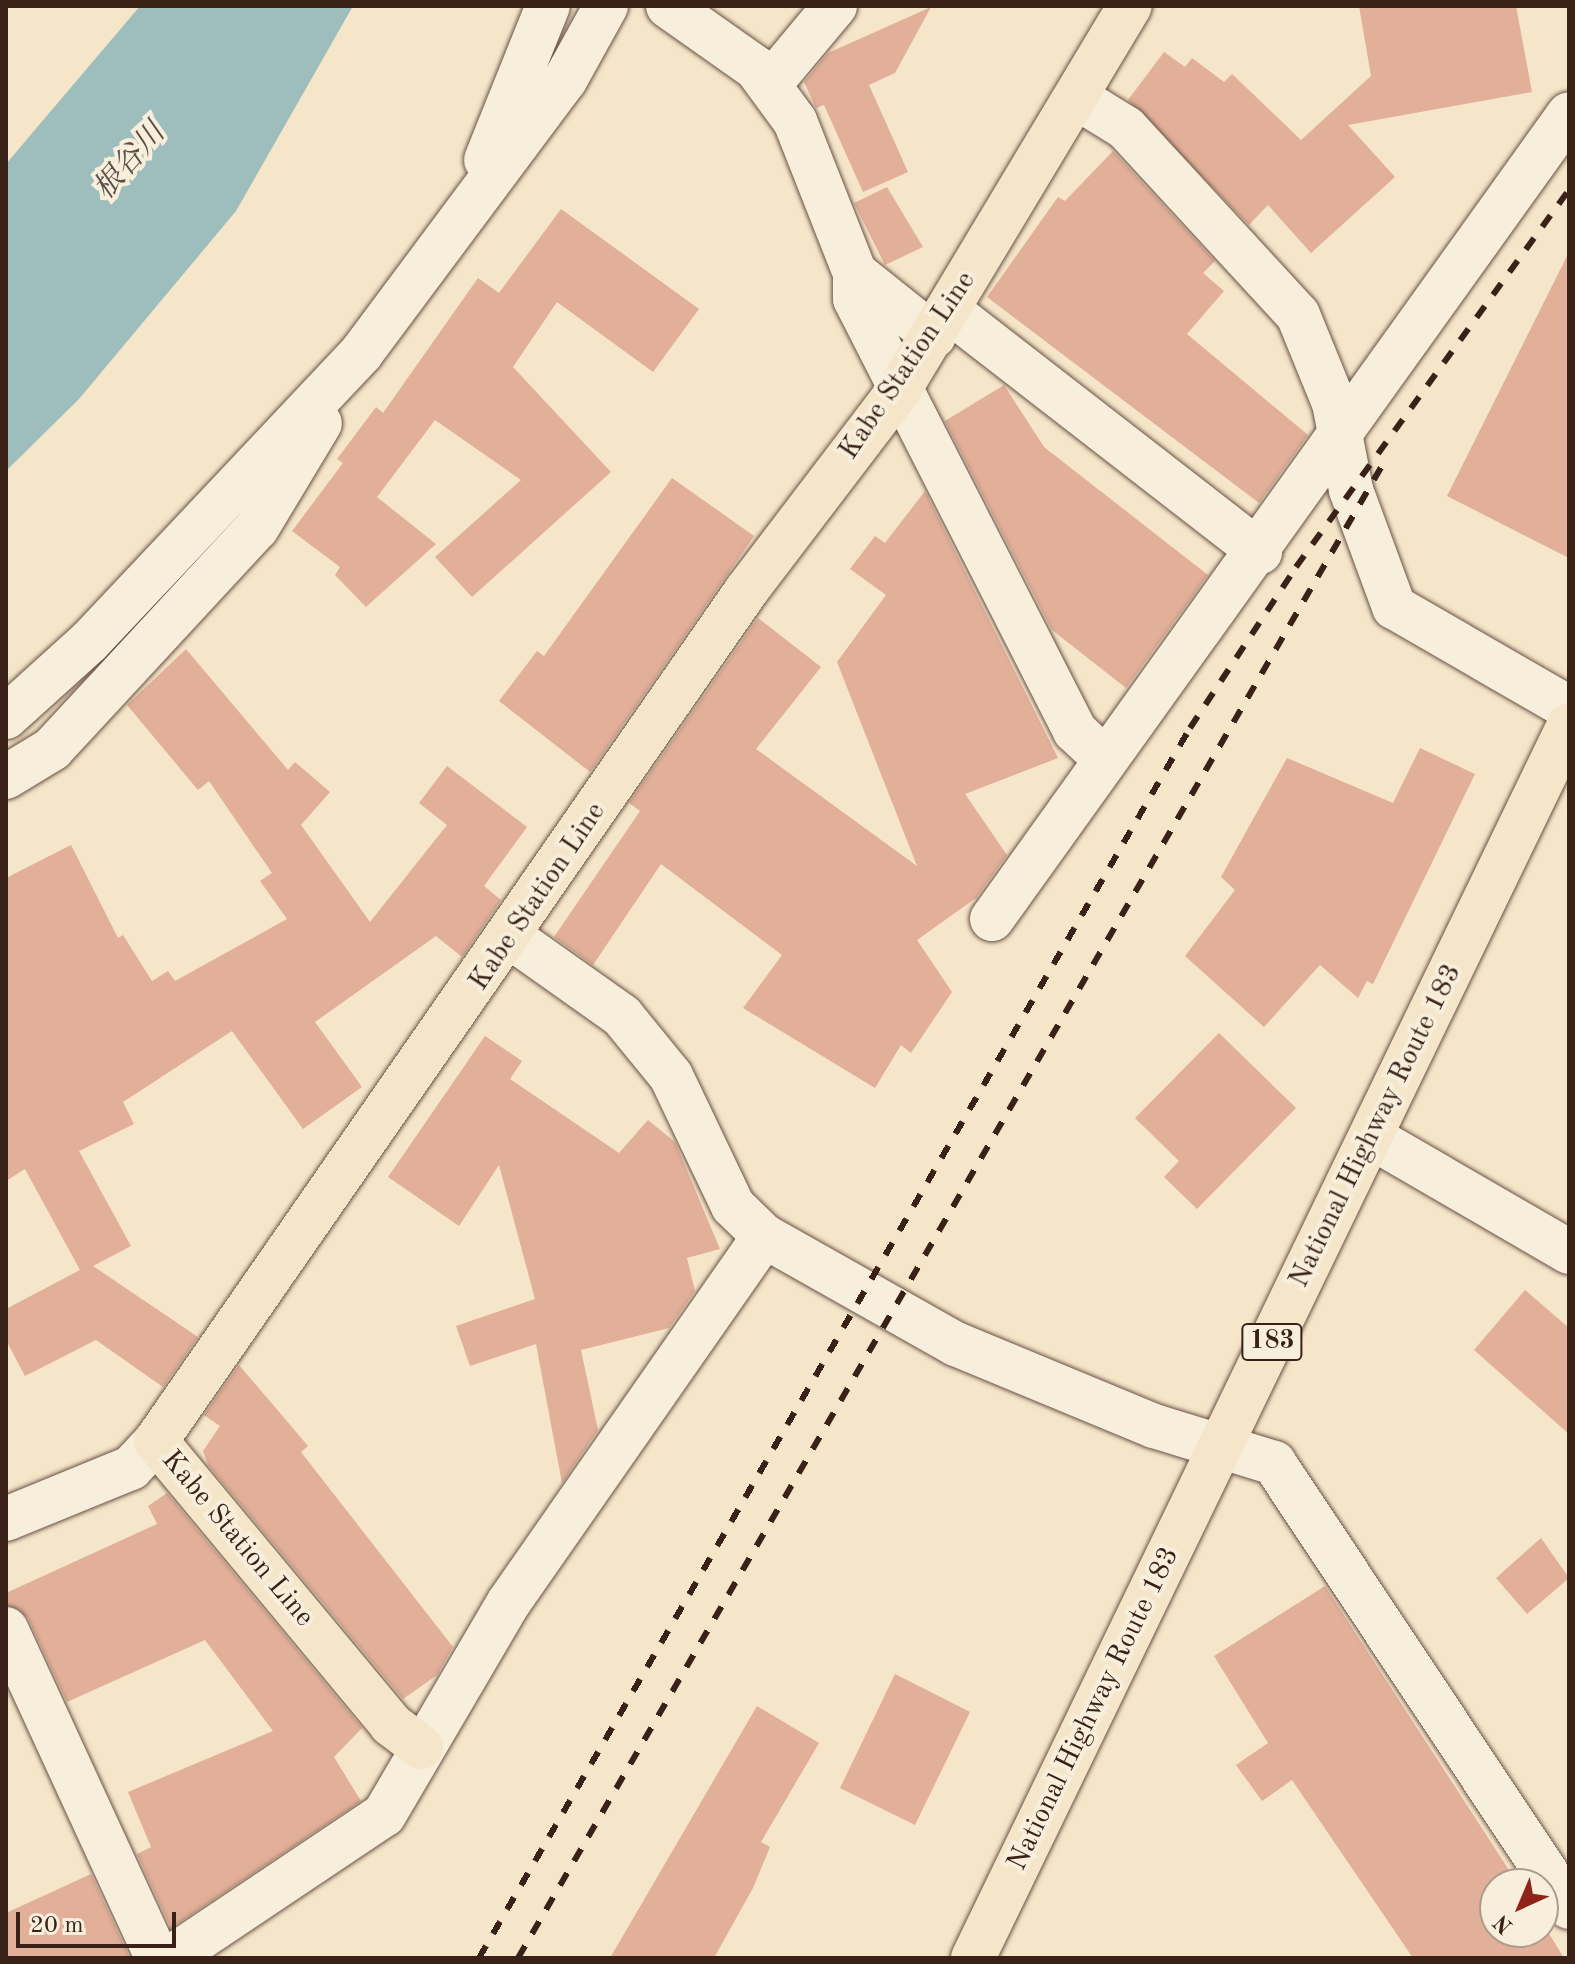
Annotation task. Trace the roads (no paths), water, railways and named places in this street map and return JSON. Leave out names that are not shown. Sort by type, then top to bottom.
[{"type":"main road","name":"Kabe Station Line","points":[[421,1747],[391,1724],[156,1441],[512,938],[746,591],[899,390],[1079,99],[1130,6]]},
{"type":"main road","name":"National Highway Route 183","points":[[973,1958],[1569,725]]},
{"type":"street","points":[[455,232],[548,6]]},
{"type":"street","points":[[6,717],[89,642],[362,352],[455,232],[565,80],[606,6]]},
{"type":"street","points":[[668,6],[756,68],[795,121],[855,273],[855,299],[899,390],[1075,731],[1104,758]]},
{"type":"street","points":[[769,85],[835,6]]},
{"type":"street","points":[[1079,99],[1126,128],[1298,315],[1334,403],[1338,443],[1394,607],[1569,708]]},
{"type":"street","points":[[992,919],[1104,758],[1260,552],[1569,114]]},
{"type":"street","points":[[855,273],[941,323],[1260,552]]},
{"type":"street","points":[[6,777],[52,749],[257,528],[362,352]]},
{"type":"street","points":[[512,938],[622,1016],[671,1076],[733,1206],[764,1236],[956,1344],[1154,1426],[1274,1463],[1293,1481],[1569,1907]]},
{"type":"street","points":[[1371,1137],[1569,1252]]},
{"type":"street","points":[[170,1958],[384,1815],[421,1747],[509,1602],[764,1236]]},
{"type":"street","points":[[6,1519],[131,1468],[156,1441]]},
{"type":"street","points":[[6,1629],[157,1958]]},
{"type":"water","name":"根谷川","points":[[140,6],[353,6],[236,211],[79,399],[6,471],[6,164]]},
{"type":"railway","points":[[479,1958],[1190,728],[1296,567],[1569,190]]},
{"type":"railway","points":[[518,1958],[1387,457]]}]
